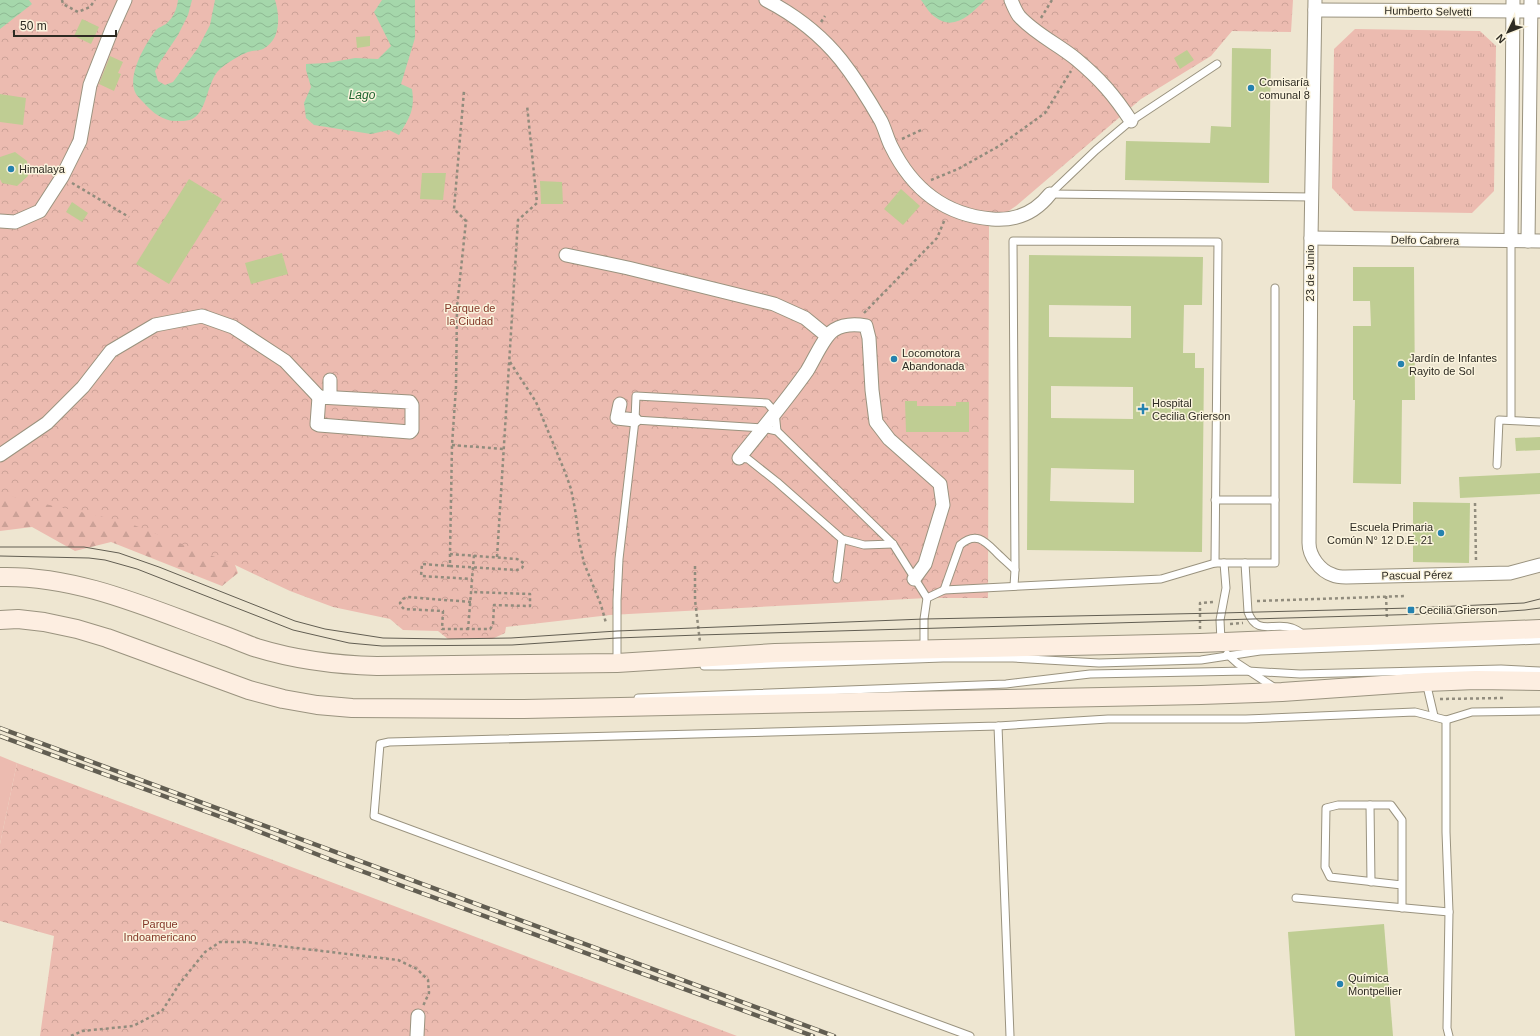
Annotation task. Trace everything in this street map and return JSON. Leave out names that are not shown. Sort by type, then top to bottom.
[{"type":"main road","points":[[0,577],[38,578],[94,590],[135,603],[255,647],[292,657],[341,665],[377,666],[617,663],[775,652],[924,648],[1224,649],[1309,638],[1540,629]]},
{"type":"main road","points":[[0,620],[18,619],[44,622],[77,629],[107,638],[249,690],[283,699],[317,705],[399,710],[524,709],[1282,692],[1426,682],[1476,680],[1540,681]]},
{"type":"street","points":[[0,222],[15,222],[40,211],[62,177],[80,141],[90,85],[112,29],[126,0]]},
{"type":"street","points":[[766,0],[807,25],[840,59],[866,95],[891,144],[917,186],[938,202],[950,208],[983,218],[1011,218],[1024,216],[1031,212],[1045,201],[1050,194]]},
{"type":"street","points":[[1011,0],[1019,16],[1078,60],[1101,80],[1131,121]]},
{"type":"street","name":"Humberto Selvetti","points":[[1315,5],[1513,6],[1534,8]]},
{"type":"street","name":"23 de Junio","points":[[1310,546],[1311,238],[1315,5]]},
{"type":"street","points":[[1511,241],[1513,6]]},
{"type":"street","points":[[1534,8],[1534,241]]},
{"type":"street","name":"Delfo Cabrera","points":[[1311,238],[1534,241]]},
{"type":"street","points":[[566,255],[628,268],[774,304],[805,318],[827,336]]},
{"type":"street","points":[[0,455],[47,423],[83,386],[111,351],[155,325],[202,316],[233,327],[285,361],[325,397],[410,402],[412,405],[412,430],[410,432],[317,424],[325,397],[330,380]]},
{"type":"street","points":[[740,458],[807,370],[827,336],[834,330],[843,326],[866,326],[869,338],[872,390],[876,422],[889,439],[940,484],[943,505],[925,564],[914,579]]},
{"type":"street","points":[[620,404],[617,418],[635,420]]},
{"type":"street","name":"Pascual Pérez","points":[[1310,546],[1314,560],[1322,570],[1332,575],[1346,577],[1510,573],[1540,565]]},
{"type":"street","points":[[417,1036],[418,1016]]},
{"type":"lane","points":[[1050,194],[1096,150],[1131,121],[1216,64]]},
{"type":"lane","points":[[1050,194],[1312,197]]},
{"type":"lane","points":[[1014,586],[1013,241],[1218,242],[1215,563]]},
{"type":"lane","points":[[1511,241],[1511,420]]},
{"type":"lane","points":[[927,598],[944,590],[1161,579],[1215,563],[1275,563],[1274,288]]},
{"type":"lane","points":[[777,431],[775,412],[768,403],[636,396],[635,420],[619,559],[616,600],[617,663],[723,666],[943,658],[1013,658],[1099,663],[1201,660],[1224,649],[1260,650],[1540,640]]},
{"type":"lane","points":[[635,420],[763,428],[777,431],[893,544],[927,598],[924,648]]},
{"type":"lane","points":[[1497,465],[1499,420],[1540,422]]},
{"type":"lane","points":[[740,458],[748,459],[771,477],[842,539],[864,544],[893,544]]},
{"type":"lane","points":[[1215,500],[1275,500]]},
{"type":"lane","points":[[944,590],[960,544],[966,540],[976,538],[983,540],[1015,570]]},
{"type":"lane","points":[[837,579],[842,539]]},
{"type":"lane","points":[[1224,563],[1226,588],[1220,620],[1224,649],[1248,671],[1282,692]]},
{"type":"lane","points":[[1245,563],[1247,601],[1250,619],[1258,626],[1292,627],[1309,638]]},
{"type":"lane","points":[[627,699],[1006,684],[1090,674],[1248,671],[1300,674],[1501,669],[1540,671]]},
{"type":"lane","points":[[1426,682],[1434,716]]},
{"type":"lane","points":[[524,709],[619,700]]},
{"type":"lane","points":[[970,1036],[374,816],[380,744],[389,742],[489,739],[998,726],[1108,718],[1246,720],[1415,712],[1446,720],[1472,712],[1540,711]]},
{"type":"lane","points":[[1446,720],[1446,832],[1449,912],[1447,1028],[1449,1036]]},
{"type":"lane","points":[[998,726],[1010,1036]]},
{"type":"lane","points":[[1402,885],[1330,877],[1325,867],[1326,808],[1338,805],[1391,805],[1402,820],[1402,885],[1402,908]]},
{"type":"lane","points":[[1370,805],[1371,882]]},
{"type":"lane","points":[[1296,898],[1449,912]]},
{"type":"path","points":[[62,0],[63,4],[78,12],[90,7],[95,0]]},
{"type":"path","points":[[1034,28],[1052,0]]},
{"type":"path","points":[[917,186],[958,169],[992,150],[1045,113],[1078,60]]},
{"type":"path","points":[[450,566],[452,445],[456,387],[457,307],[466,222],[454,208],[464,92]]},
{"type":"path","points":[[498,557],[518,220],[537,202],[527,105]]},
{"type":"path","points":[[891,144],[921,130]]},
{"type":"path","points":[[62,177],[129,217]]},
{"type":"path","points":[[853,325],[937,238],[950,208]]},
{"type":"path","points":[[510,361],[536,402],[567,477],[573,496],[579,540],[584,563],[601,606],[606,625]]},
{"type":"path","points":[[452,445],[504,449]]},
{"type":"path","points":[[1475,503],[1476,574]]},
{"type":"path","points":[[450,554],[517,559],[524,564],[522,568],[517,570],[422,564],[421,576],[472,579]]},
{"type":"path","points":[[468,630],[474,555]]},
{"type":"path","points":[[695,566],[695,600],[700,647]]},
{"type":"path","points":[[471,592],[530,594],[530,606],[494,605],[493,625],[490,630],[468,630],[442,629],[443,611],[404,609],[400,603],[403,599],[407,598],[471,602]]},
{"type":"path","points":[[1247,601],[1406,596]]},
{"type":"path","points":[[71,1036],[82,1031],[133,1026],[162,1011],[180,983],[204,952],[220,942],[246,942],[398,960],[417,969],[428,980],[429,993],[418,1016]]},
{"type":"green space","name":"Parque de la Ciudad","points":[[0,0],[1293,0],[1291,32],[1232,31],[1211,56],[1141,99],[1016,206],[989,224],[988,598],[927,598],[610,615],[506,627],[505,633],[492,639],[448,639],[438,631],[403,630],[390,619],[333,607],[290,591],[233,564],[126,522],[0,494]]},
{"type":"green space","points":[[1355,29],[1480,31],[1496,46],[1494,191],[1472,213],[1354,211],[1332,188],[1334,49]]},
{"type":"green space","points":[[0,465],[231,554],[238,573],[222,586],[111,542],[75,551],[32,527],[0,531]]},
{"type":"green space","points":[[0,756],[17,763],[0,844]]},
{"type":"green space","name":"Parque Indoamericano","points":[[17,763],[737,1036],[40,1036],[54,936],[0,921],[0,844]]},
{"type":"water","points":[[0,0],[29,0],[32,4],[0,29]]},
{"type":"water","points":[[178,0],[192,0],[188,15],[178,35],[155,71],[158,81],[165,85],[173,82],[198,48],[210,25],[215,0],[275,0],[278,13],[278,27],[273,40],[269,45],[263,49],[250,51],[241,55],[215,74],[204,104],[196,117],[190,120],[173,121],[159,116],[141,100],[136,94],[133,79],[142,52],[156,30],[171,19],[176,10]]},
{"type":"water","name":"Lago","points":[[382,0],[415,0],[415,38],[401,84],[412,89],[413,96],[411,113],[406,123],[399,135],[389,130],[371,134],[314,125],[306,118],[304,103],[311,87],[306,70],[306,64],[327,63],[355,58],[378,59],[391,46],[374,12]]},
{"type":"water","points":[[921,0],[985,0],[974,11],[962,19],[949,23],[942,21],[933,15]]},
{"type":"building","points":[[82,19],[99,27],[91,44],[74,36]]},
{"type":"building","points":[[370,36],[370,46],[357,48],[356,37]]},
{"type":"building","name":"Comisaría comunal 8","points":[[1232,48],[1271,49],[1269,183],[1125,180],[1126,141],[1210,143],[1211,126],[1231,127]]},
{"type":"building","points":[[1187,50],[1194,60],[1180,69],[1174,58]]},
{"type":"building","points":[[110,56],[123,62],[118,73],[121,74],[114,91],[99,84]]},
{"type":"building","points":[[0,94],[26,98],[23,125],[0,122]]},
{"type":"building","points":[[15,152],[27,161],[28,176],[17,186],[2,183],[0,179],[0,157]]},
{"type":"building","points":[[422,173],[446,173],[443,200],[420,199]]},
{"type":"building","points":[[189,179],[222,199],[169,284],[136,264]]},
{"type":"building","points":[[540,181],[562,182],[563,204],[541,204]]},
{"type":"building","points":[[901,189],[920,206],[903,225],[884,209]]},
{"type":"building","points":[[72,202],[88,213],[82,222],[66,212]]},
{"type":"building","points":[[282,253],[288,274],[251,284],[245,263]]},
{"type":"building","points":[[1029,255],[1203,257],[1202,305],[1184,305],[1183,353],[1195,353],[1195,368],[1204,368],[1202,552],[1027,550]],"holes":[[[1049,305],[1131,306],[1131,338],[1049,337]],[[1051,386],[1133,387],[1133,419],[1051,418]],[[1051,468],[1134,470],[1134,503],[1050,501]]]},
{"type":"building","points":[[1353,267],[1414,267],[1415,400],[1402,400],[1401,484],[1353,483],[1355,400],[1353,400],[1353,326],[1371,326],[1370,301],[1353,301]]},
{"type":"building","points":[[905,401],[917,401],[917,406],[956,406],[956,402],[969,402],[969,432],[906,432]]},
{"type":"building","points":[[1540,437],[1540,450],[1516,451],[1515,438]]},
{"type":"building","points":[[1540,473],[1540,494],[1460,498],[1459,477]]},
{"type":"building","name":"Escuela Primaria Común N° 12 D.E. 21","points":[[1413,502],[1470,503],[1469,563],[1413,562]]},
{"type":"building","name":"Química Montpellier","points":[[1384,924],[1393,1036],[1295,1036],[1288,932]]},
{"type":"tram line","points":[[0,547],[84,547],[119,553],[159,567],[295,621],[325,629],[383,638],[511,638],[617,631],[924,619],[1411,608],[1524,603],[1540,599]]},
{"type":"tram line","points":[[0,556],[89,558],[105,560],[137,569],[293,630],[349,643],[382,646],[512,645],[617,638],[699,635],[1495,612],[1540,608]]},
{"type":"railway","points":[[0,728],[834,1036]]},
{"type":"railway","points":[[0,736],[232,821],[334,861],[813,1036]]},
{"type":"place","name":"Comisaría comunal 8","points":[[1251,88]]},
{"type":"place","name":"Himalaya","points":[[11,169]]},
{"type":"place","name":"Locomotora Abandonada","points":[[894,359]]},
{"type":"place","name":"Jardín de Infantes Rayito de Sol","points":[[1401,364]]},
{"type":"place","name":"Hospital Cecilia Grierson","points":[[1143,409]]},
{"type":"place","name":"Escuela Primaria Común N° 12 D.E. 21","points":[[1441,533]]},
{"type":"place","name":"Cecilia Grierson","points":[[1411,610]]},
{"type":"place","name":"Química Montpellier","points":[[1340,984]]}]
